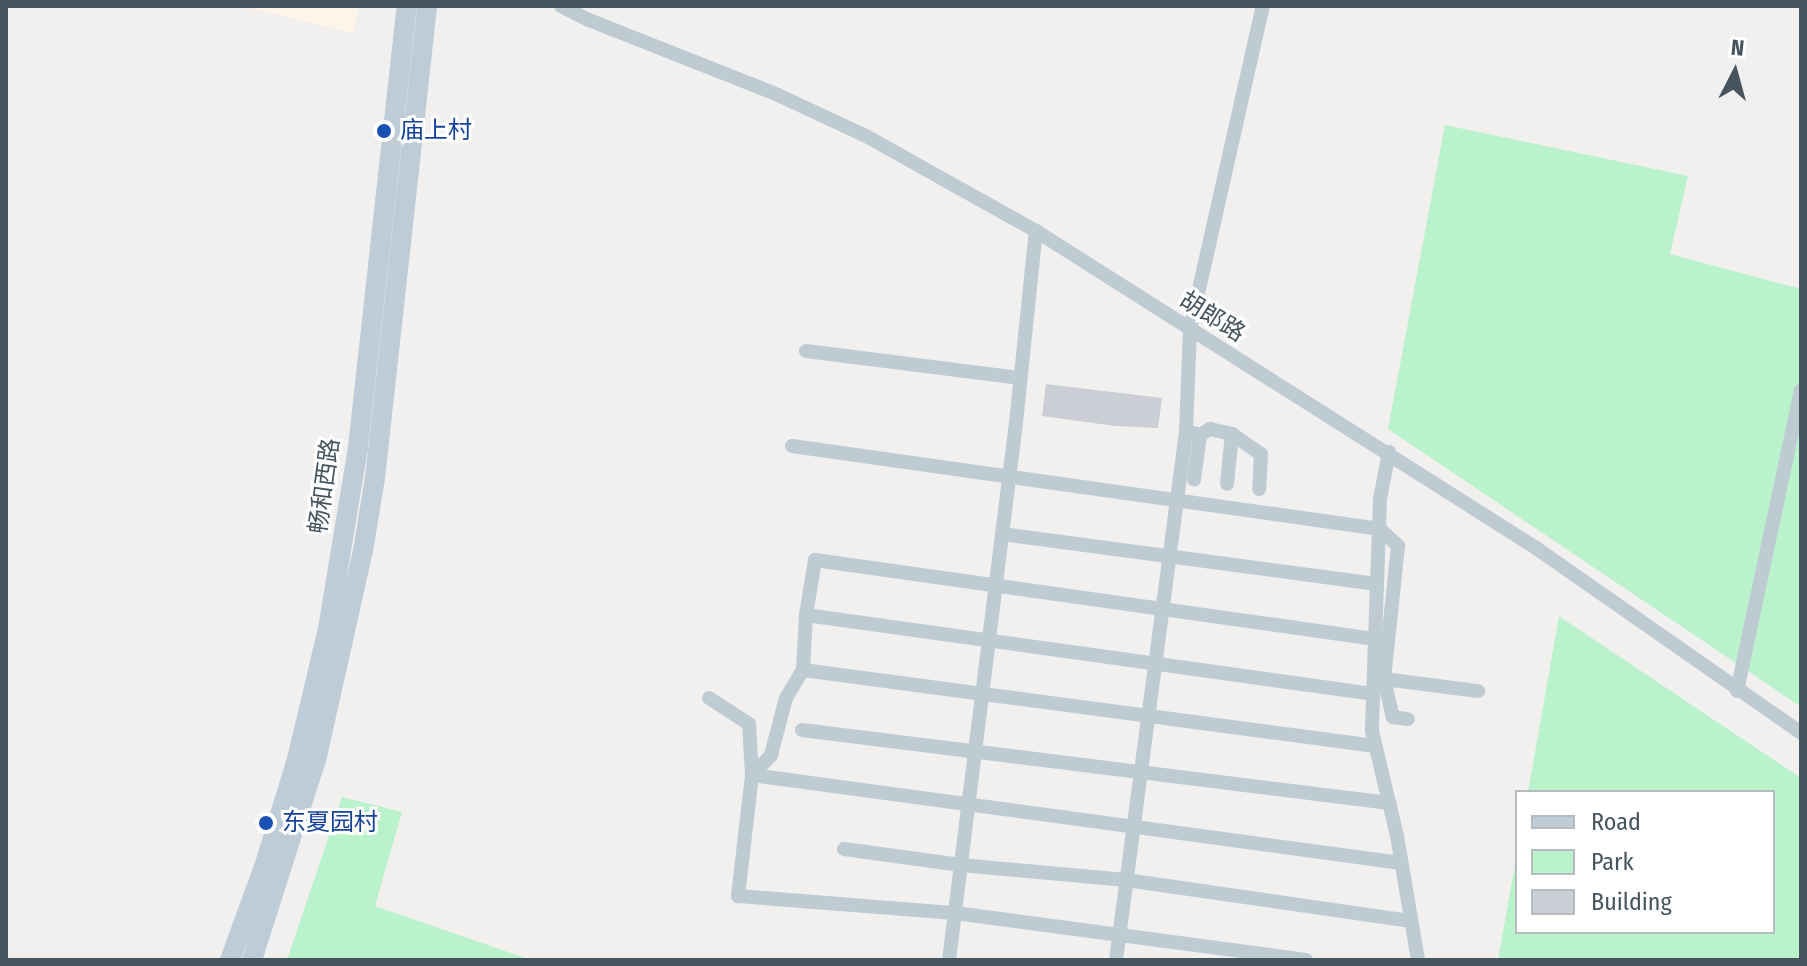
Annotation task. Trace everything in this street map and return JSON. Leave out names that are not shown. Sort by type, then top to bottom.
[{"type":"main road","name":"畅和西路","points":[[230,960],[266,861],[297,759],[328,629],[358,447],[407,6]]},
{"type":"main road","name":"畅和西路","points":[[252,960],[317,756],[363,551],[375,478],[427,6]]},
{"type":"street","name":"胡郎路","points":[[561,6],[778,95],[853,130],[1036,231],[1536,548],[1801,733]]},
{"type":"street","points":[[1194,480],[1190,329],[1263,6]]},
{"type":"street","points":[[949,960],[1036,231]]},
{"type":"street","points":[[806,351],[1020,378]]},
{"type":"street","points":[[1737,691],[1801,391]]},
{"type":"street","points":[[1193,433],[1210,429],[1232,434],[1261,454],[1259,489]]},
{"type":"street","points":[[1116,960],[1177,498],[1193,433]]},
{"type":"street","points":[[1227,484],[1232,434]]},
{"type":"street","points":[[792,446],[1380,529],[1398,546],[1384,679],[1393,717],[1408,719]]},
{"type":"street","points":[[1389,452],[1383,471],[1372,731],[1389,803],[1418,960]]},
{"type":"street","points":[[1002,534],[1377,584]]},
{"type":"street","points":[[752,775],[771,755],[786,698],[803,670],[806,615],[815,560],[1375,639]]},
{"type":"street","points":[[806,615],[1373,694]]},
{"type":"street","points":[[803,670],[1375,746]]},
{"type":"street","points":[[1384,679],[1478,691]]},
{"type":"street","points":[[709,698],[749,724],[752,775],[738,896],[955,913],[1306,960]]},
{"type":"street","points":[[802,730],[1389,803]]},
{"type":"street","points":[[752,775],[968,807],[1401,863]]},
{"type":"street","points":[[844,849],[961,865],[1126,880],[1411,921]]},
{"type":"shaded area","points":[[242,6],[358,6],[354,33]]},
{"type":"green space","points":[[1445,125],[1688,176],[1670,254],[1801,289],[1801,707],[1388,429]]},
{"type":"green space","points":[[1559,616],[1801,778],[1801,960],[1498,960],[1515,864],[1515,934],[1775,934],[1775,790],[1528,790]]},
{"type":"green space","points":[[342,797],[402,812],[375,906],[531,960],[287,960]]},
{"type":"building","points":[[1046,384],[1162,398],[1158,428],[1115,426],[1042,416]]},
{"type":"place","name":"庙上村","points":[[384,131]]},
{"type":"place","name":"东夏园村","points":[[266,823]]}]
